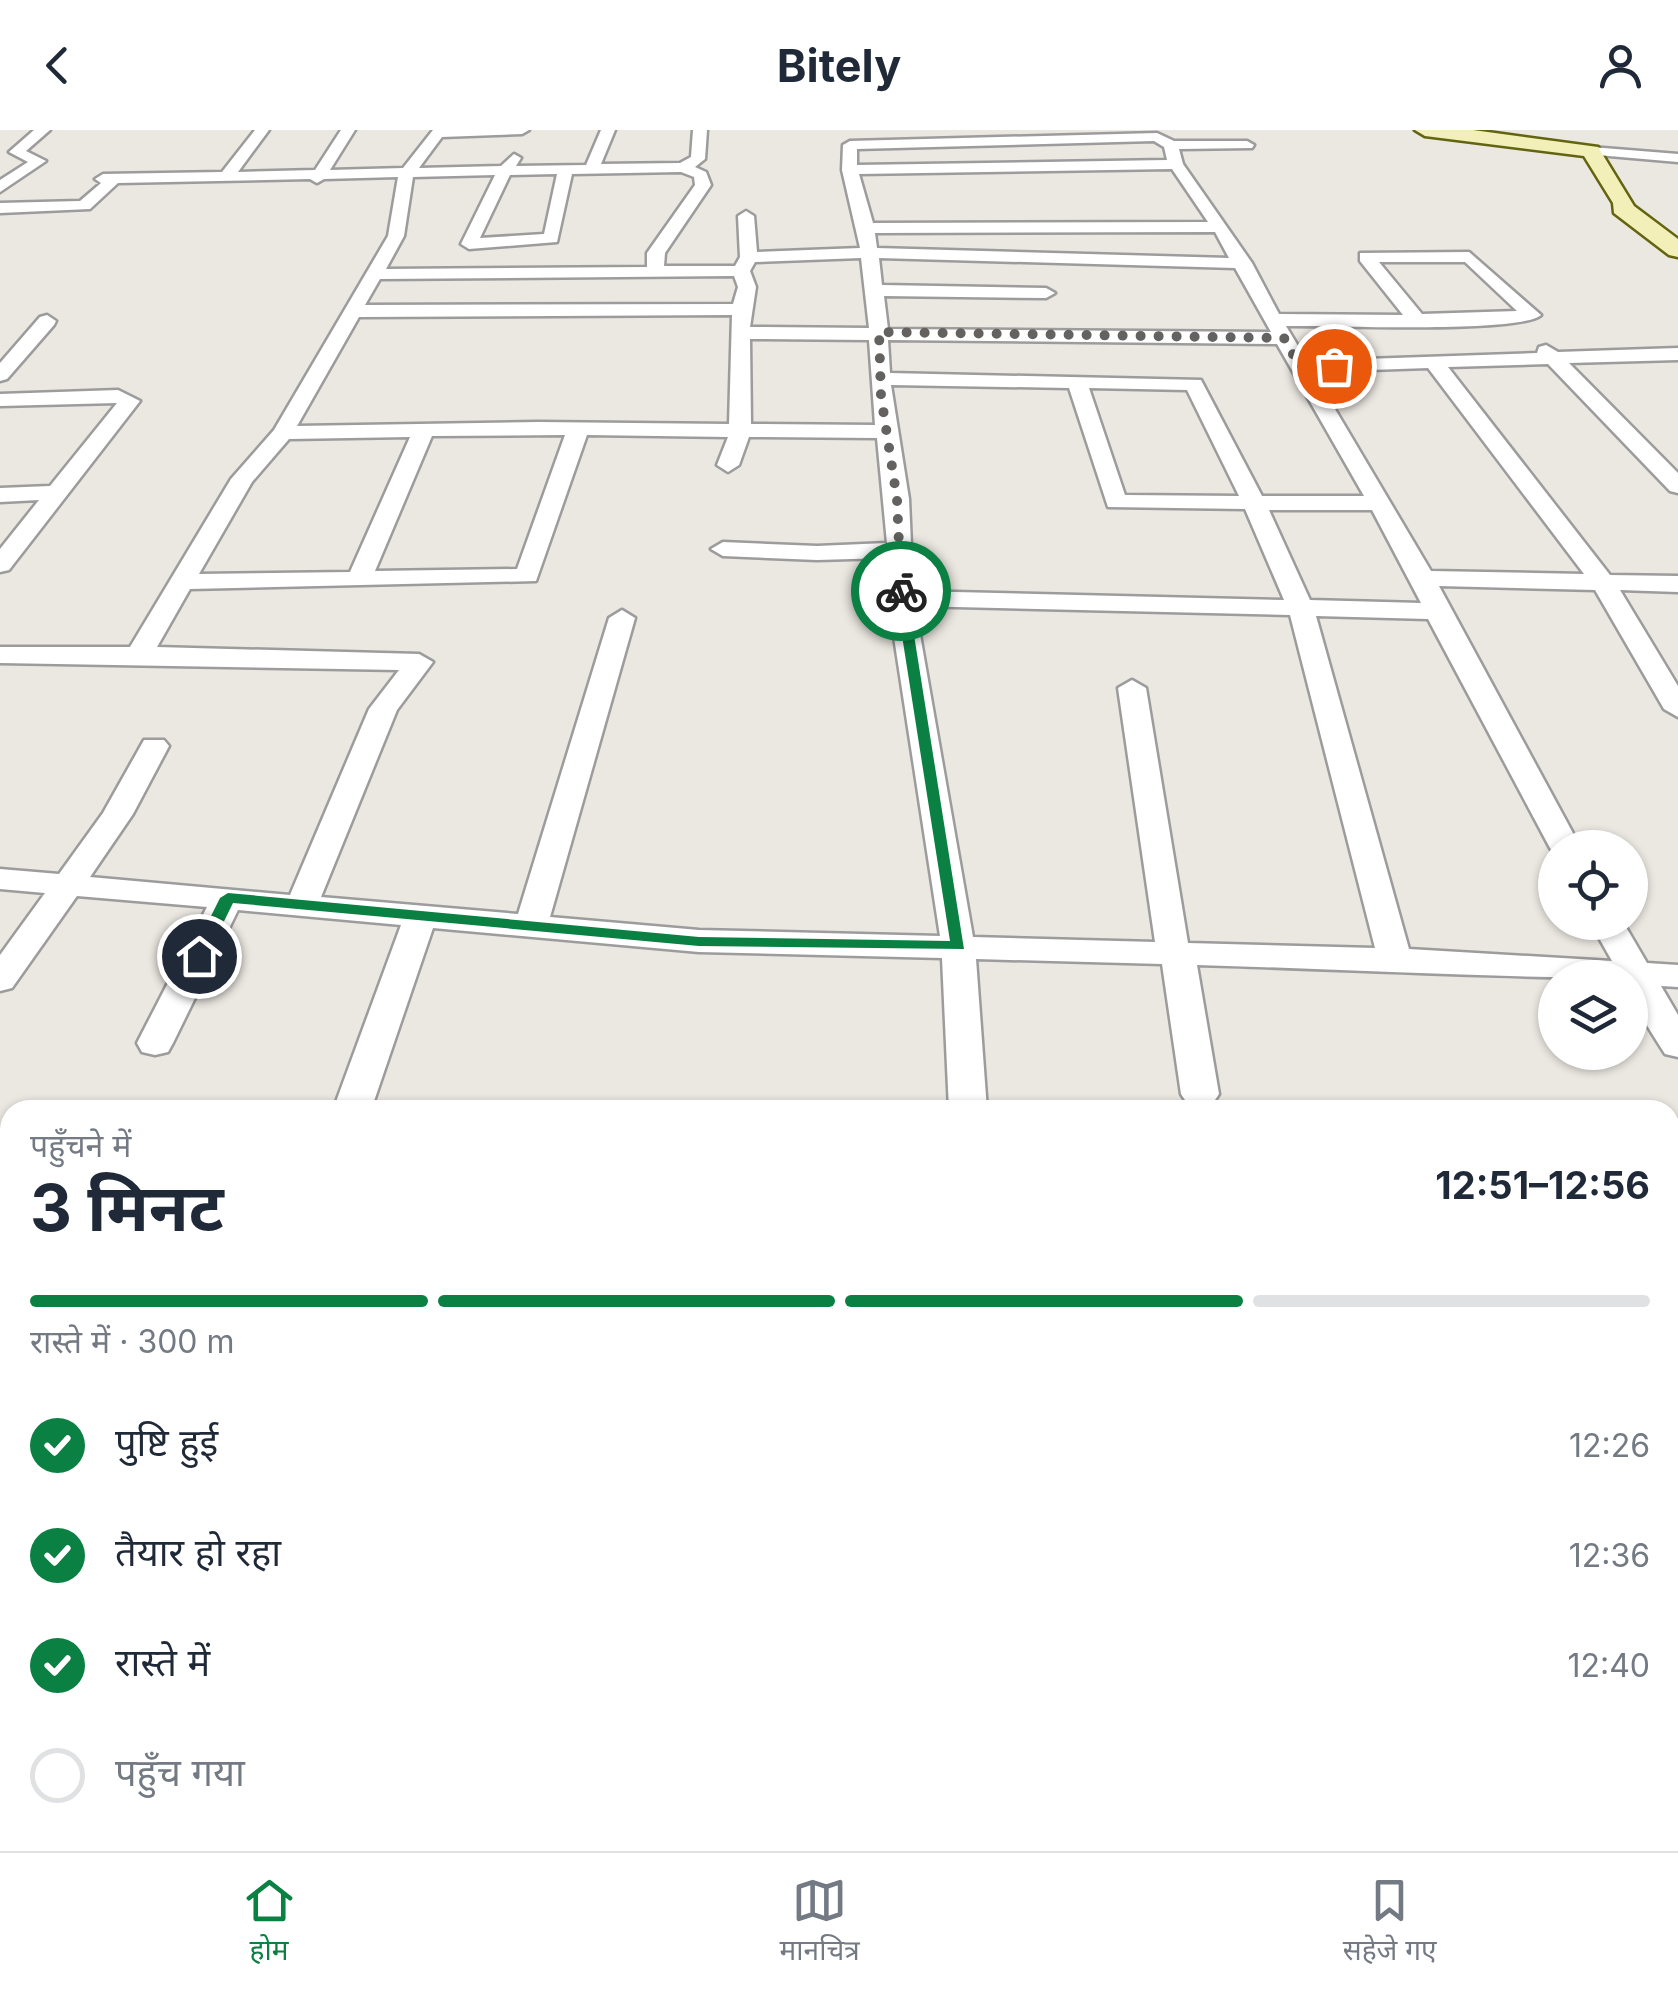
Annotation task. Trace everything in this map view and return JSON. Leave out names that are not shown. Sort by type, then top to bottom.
[{"type":"street","points":[[0,187],[39,161],[16,152],[44,130]]},
{"type":"street","points":[[225,178],[262,130]]},
{"type":"street","points":[[318,177],[348,130]]},
{"type":"street","points":[[139,654],[242,480],[282,434],[396,236],[406,175],[438,132],[524,130],[508,171],[490,194],[469,244],[551,238],[565,170]]},
{"type":"street","points":[[591,169],[608,130]]},
{"type":"street","points":[[0,208],[84,206],[108,179],[683,167],[698,159],[700,130]]},
{"type":"street","points":[[1425,130],[1515,136],[1590,150],[1678,158]]},
{"type":"street","points":[[1162,138],[1243,263],[1422,578],[1556,830]]},
{"type":"street","points":[[967,1100],[958,946],[901,598],[897,499],[880,379],[875,290],[866,228],[850,170],[850,145],[1162,138],[1247,145]]},
{"type":"street","points":[[1590,150],[1678,250]]},
{"type":"street","points":[[850,170],[1176,164]]},
{"type":"street","points":[[655,271],[656,253],[703,185],[701,176],[683,167]]},
{"type":"street","points":[[1640,205],[1678,236]]},
{"type":"street","points":[[728,465],[740,432],[746,216]]},
{"type":"street","points":[[866,228],[1220,227]]},
{"type":"street","points":[[374,274],[684,271],[870,253],[1054,261],[1243,263]]},
{"type":"street","points":[[743,332],[1278,329],[1532,314],[1469,257],[1366,257],[1415,318]]},
{"type":"street","points":[[673,308],[684,271]]},
{"type":"street","points":[[875,290],[1046,293]]},
{"type":"street","points":[[353,310],[741,309]]},
{"type":"street","points":[[1513,316],[1678,486]]},
{"type":"street","points":[[0,374],[47,321]]},
{"type":"street","points":[[1300,367],[1678,354]]},
{"type":"street","points":[[1434,362],[1604,582],[1678,710]]},
{"type":"street","points":[[880,379],[1194,384],[1254,503],[1298,609],[1394,959]]},
{"type":"street","points":[[1077,382],[1116,502],[1379,503]]},
{"type":"street","points":[[0,400],[118,396],[130,401],[0,565]]},
{"type":"street","points":[[282,434],[578,429],[887,432]]},
{"type":"street","points":[[182,582],[527,576],[578,429]]},
{"type":"street","points":[[360,576],[424,430]]},
{"type":"street","points":[[0,495],[56,493]]},
{"type":"street","points":[[723,549],[817,553],[899,550]]},
{"type":"street","points":[[1422,578],[1678,584]]},
{"type":"street","points":[[901,598],[1437,611]]},
{"type":"street","points":[[530,926],[622,618]]},
{"type":"street","points":[[0,655],[139,654],[419,662],[383,708],[302,904]]},
{"type":"street","points":[[1132,688],[1200,1094]]},
{"type":"street","points":[[0,980],[118,814],[154,746]]},
{"type":"street","points":[[0,879],[699,942],[1174,952],[1538,967]]},
{"type":"street","points":[[155,1043],[228,898]]},
{"type":"street","points":[[356,1100],[421,914]]},
{"type":"street","points":[[1648,974],[1678,976]]},
{"type":"street","points":[[1648,996],[1678,1045]]},
{"type":"way so far","points":[[901,591],[897,499],[881,396],[879,332],[1284,338],[1300,367],[1334,366]]},
{"type":"route","points":[[199,956],[228,898],[699,942],[958,946],[901,591]]}]
